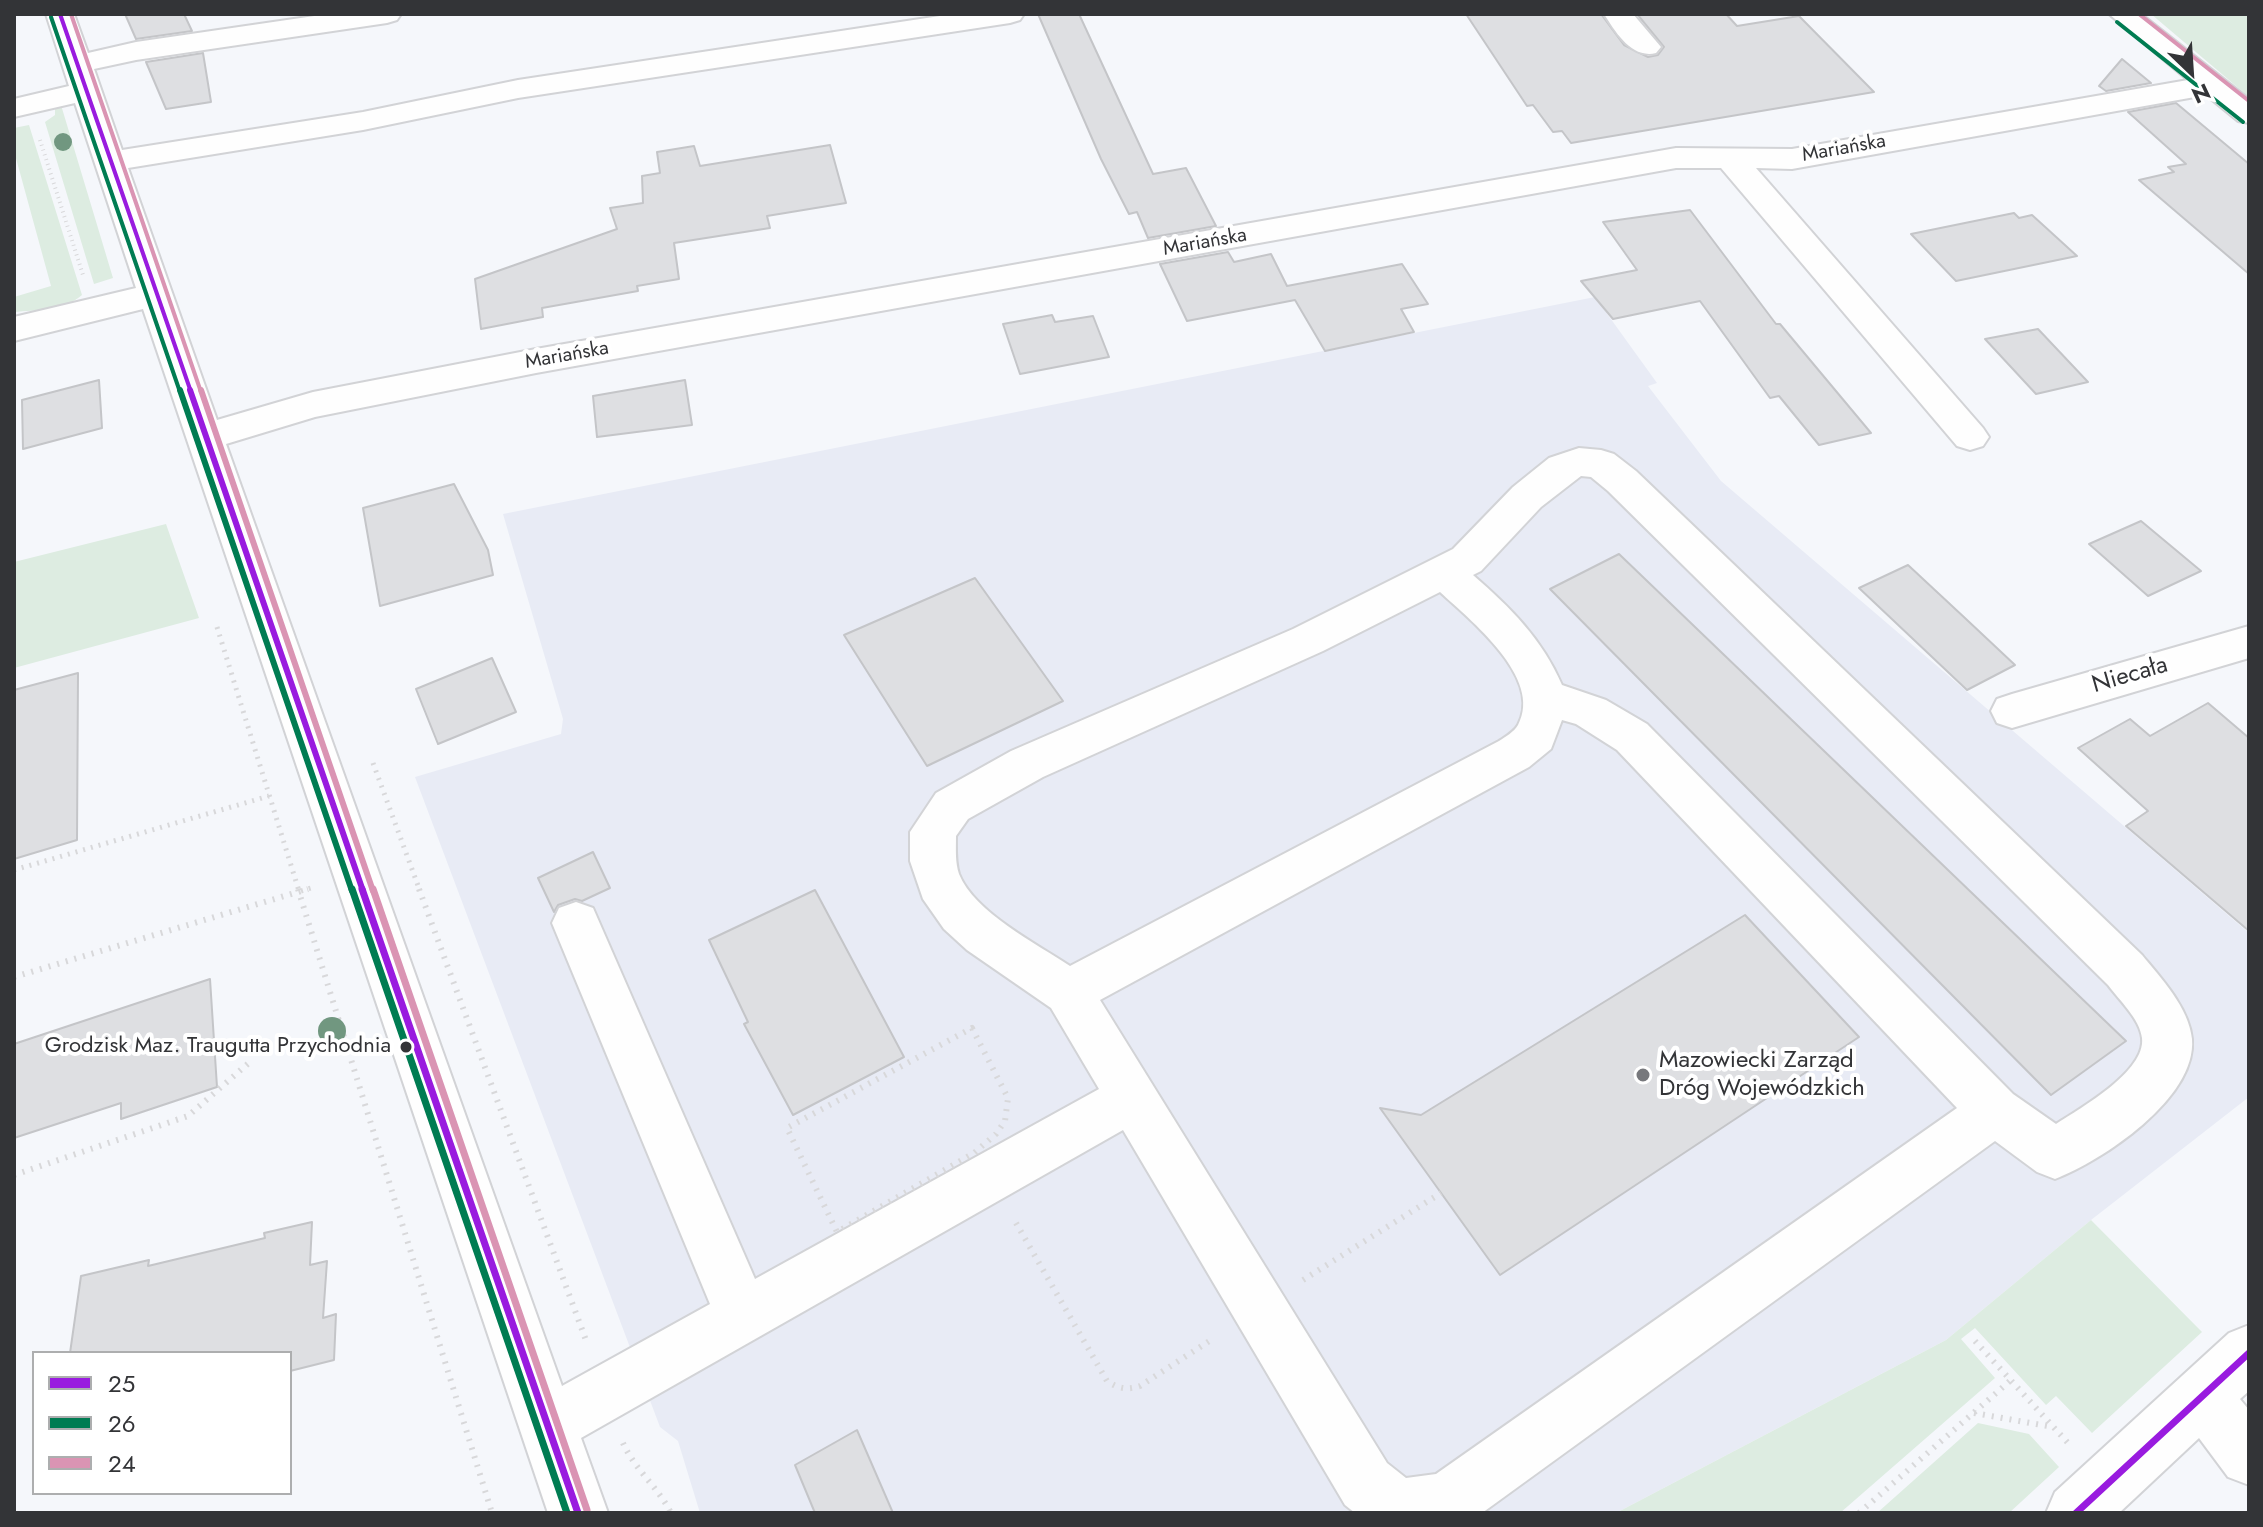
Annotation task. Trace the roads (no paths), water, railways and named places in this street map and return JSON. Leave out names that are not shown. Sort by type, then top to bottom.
[{"type":"street","points":[[60,14],[203,438],[358,873],[578,1513]]},
{"type":"street","points":[[29,105],[136,51],[387,14]]},
{"type":"street","points":[[110,161],[363,121],[518,89],[1010,14]]},
{"type":"street","points":[[1618,14],[1646,47]]},
{"type":"street","points":[[2123,14],[2249,114]]},
{"type":"street","name":"Mariańska","points":[[203,438],[313,405],[536,361],[1676,158],[1792,159],[2212,85]]},
{"type":"street","points":[[1729,157],[1970,437]]},
{"type":"street","points":[[14,329],[81,315],[154,294]]},
{"type":"street","points":[[1542,696],[1591,712],[1632,737],[1995,1111],[2055,1154],[2126,1107],[2162,1065],[2168,1040],[2154,1006],[2125,970],[1601,464],[1579,462],[1562,468],[1527,497],[1467,560],[1308,640],[1027,764],[952,806],[933,832],[933,861],[939,885],[961,914],[984,935],[1068,992],[1366,1484],[1387,1503],[1422,1510],[1453,1498],[1995,1111]]},
{"type":"street","points":[[1068,992],[1514,754],[1536,736],[1543,716],[1535,666],[1523,648],[1443,571]]},
{"type":"street","name":"Niecała","points":[[2012,711],[2249,642]]},
{"type":"street","points":[[576,923],[743,1316]]},
{"type":"street","points":[[548,1425],[1133,1097]]},
{"type":"street","points":[[2076,1513],[2249,1353]]},
{"type":"street","points":[[2202,1397],[2249,1456]]},
{"type":"place","name":"Grodzisk Maz. Traugutta Przychodnia","points":[[406,1047]]},
{"type":"place","name":"Mazowiecki Zarząd Dróg Wojewódzkich","points":[[1643,1075]]}]
